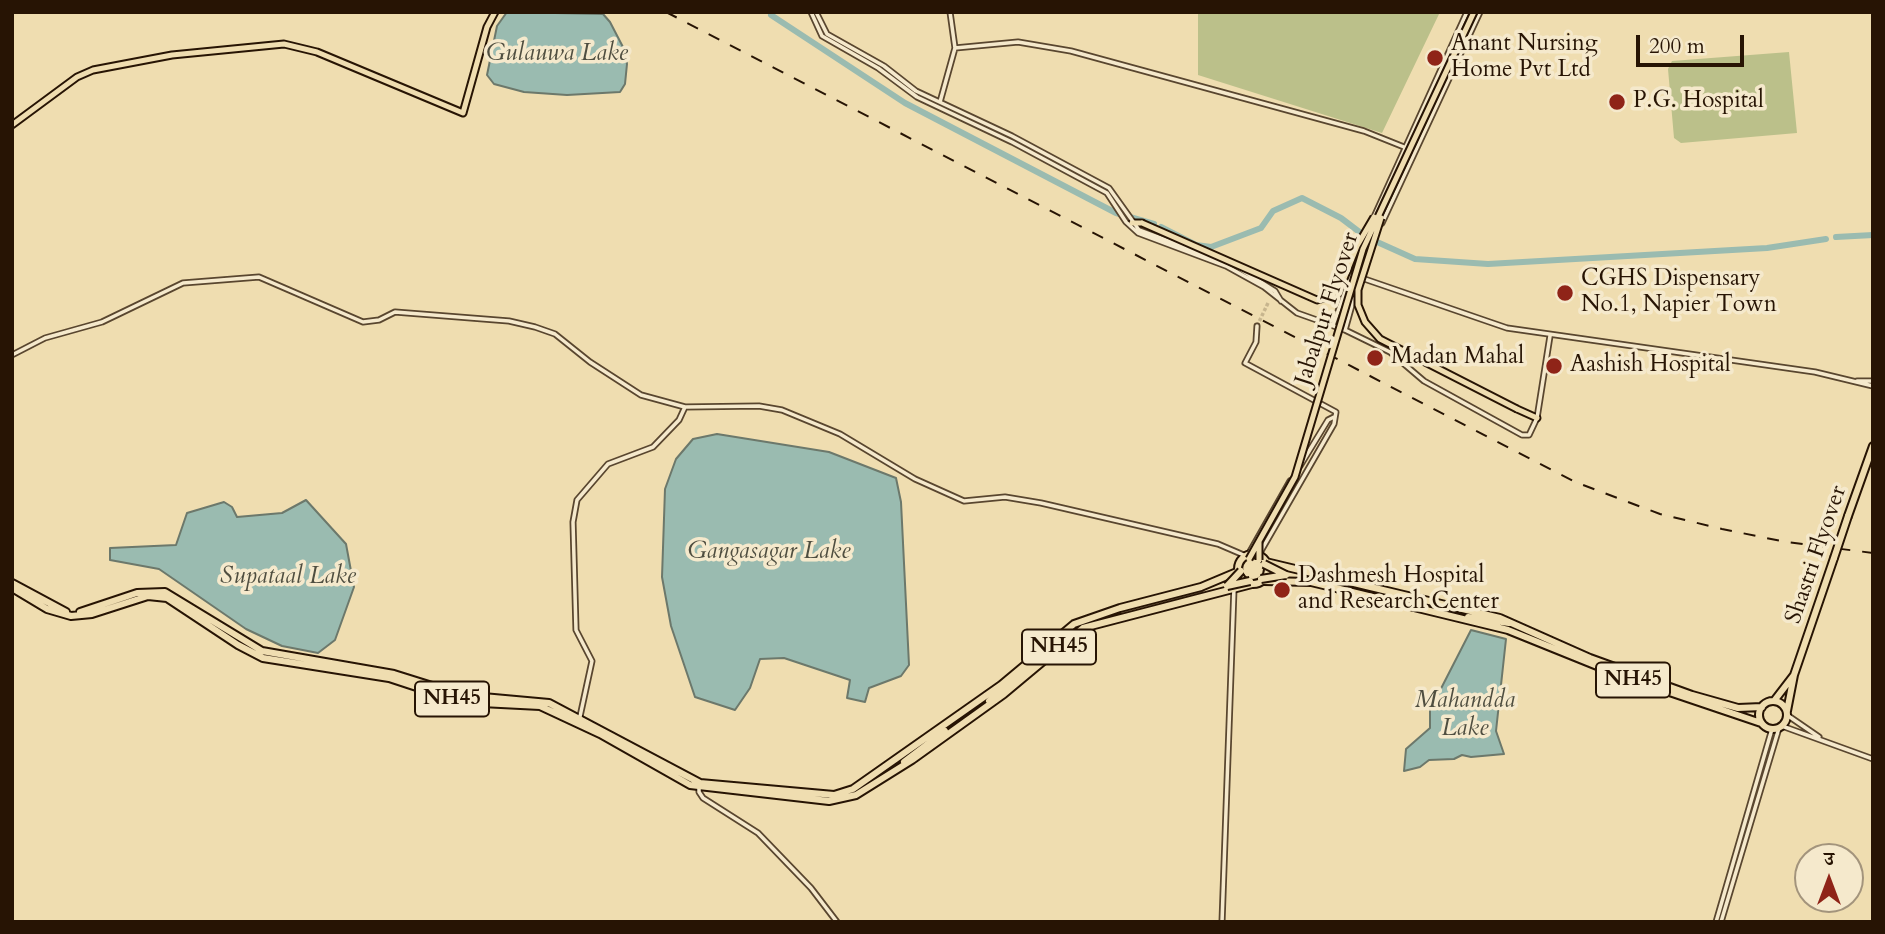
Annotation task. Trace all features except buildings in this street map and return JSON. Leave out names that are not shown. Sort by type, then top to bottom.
[{"type":"highway","name":"Shastri Flyover","points":[[1794,675],[1873,446]]},
{"type":"highway","name":"NH45","points":[[1248,557],[1485,613],[1590,658],[1718,704],[1738,708],[1762,707],[1774,701],[1794,675]]},
{"type":"highway","points":[[1231,587],[1248,557]]},
{"type":"highway","points":[[1262,561],[1286,575],[1500,623],[1511,623]]},
{"type":"highway","points":[[1262,561],[1265,571],[1262,580]]},
{"type":"highway","name":"NH45","points":[[699,785],[834,795],[853,789],[1002,685],[1074,624],[1109,611],[1213,583],[1240,571]]},
{"type":"highway","points":[[1240,571],[1251,583]]},
{"type":"highway","points":[[1262,580],[1286,575]]},
{"type":"highway","name":"NH45","points":[[1251,583],[1262,580],[1311,582],[1508,630],[1622,676],[1778,728],[1787,713],[1794,675]]},
{"type":"highway","points":[[895,771],[910,756],[990,699],[1084,623],[1251,583]]},
{"type":"highway","name":"NH45","points":[[12,586],[53,612],[71,616],[92,614],[148,596],[164,597],[254,654],[272,660],[333,666],[399,680],[463,702],[540,706],[579,720],[678,780],[699,785],[838,800],[856,795],[895,771],[999,699],[1083,628],[1231,587]]},
{"type":"highway","points":[[1500,623],[1508,630]]},
{"type":"highway","points":[[1774,701],[1780,703],[1787,713]]},
{"type":"highway","points":[[1761,723],[1762,707]]},
{"type":"highway","points":[[890,762],[910,756]]},
{"type":"main road","points":[[12,125],[67,84],[93,70],[172,55],[284,44],[317,52],[463,113],[487,27],[495,12]]},
{"type":"main road","name":"Jabalpur Flyover","points":[[1248,557],[1295,477],[1353,276],[1474,12]]},
{"type":"main road","points":[[1130,222],[1142,223],[1317,300],[1331,296],[1341,286],[1357,246],[1382,209]]},
{"type":"main road","points":[[1382,209],[1358,290],[1358,305],[1365,323],[1380,339],[1537,418]]},
{"type":"main road","name":"Jabalpur Flyover","points":[[1259,542],[1262,561]]},
{"type":"street","points":[[811,12],[818,30],[828,41],[938,105],[1012,136],[1109,188],[1130,222],[1144,233],[1235,266],[1268,285],[1277,299],[1304,317],[1345,330],[1390,352],[1424,381],[1515,431],[1529,435],[1537,418],[1550,336]]},
{"type":"street","points":[[816,12],[827,34],[884,66],[938,105]]},
{"type":"street","points":[[938,105],[955,48],[950,12]]},
{"type":"street","points":[[1333,326],[1368,229],[1468,12]]},
{"type":"street","points":[[1345,330],[1359,278],[1377,233],[1480,12]]},
{"type":"street","points":[[955,48],[1018,43],[1071,51],[1364,131],[1414,151]]},
{"type":"street","points":[[1350,274],[1507,328],[1815,372],[1873,384]]},
{"type":"street","points":[[12,355],[45,338],[103,322],[183,283],[259,277],[363,322],[400,312],[509,321],[535,327],[555,334],[636,392],[685,407],[759,406],[782,410],[840,434],[915,479],[964,501],[1000,497],[1027,500],[1218,544],[1248,557],[1289,482],[1328,420],[1334,417]]},
{"type":"street","points":[[1257,326],[1256,342],[1245,363],[1335,411],[1334,424],[1262,548],[1262,561]]},
{"type":"street","points":[[579,720],[592,661],[576,630],[573,523],[577,500],[608,464],[653,447],[680,420],[685,407]]},
{"type":"street","points":[[1222,922],[1231,587]]},
{"type":"street","points":[[1787,713],[1821,738]]},
{"type":"street","points":[[1718,922],[1778,728],[1821,738],[1873,759]]},
{"type":"street","points":[[699,785],[703,798],[758,832],[811,888],[837,922]]},
{"type":"green space","points":[[1198,12],[1440,12],[1382,133],[1198,75]]},
{"type":"green space","points":[[1789,52],[1797,133],[1681,143],[1674,138],[1668,69],[1672,61]]},
{"type":"water","name":"Gulauwa Lake","points":[[507,12],[603,14],[624,49],[627,64],[625,84],[620,92],[567,95],[524,92],[494,84],[487,75],[497,26]]},
{"type":"water","name":"Gangasagar Lake","points":[[717,434],[829,452],[896,478],[901,502],[909,665],[901,676],[869,688],[865,702],[847,698],[850,680],[784,658],[760,659],[750,688],[735,710],[695,697],[671,626],[662,577],[665,489],[676,459],[693,439]]},
{"type":"water","name":"Supataal Lake","points":[[306,500],[346,544],[354,587],[335,640],[318,653],[282,646],[246,629],[159,569],[110,560],[110,548],[176,545],[187,513],[224,502],[232,507],[237,517],[282,513]]},
{"type":"water","name":"Mahandda Lake","points":[[1471,630],[1506,639],[1496,731],[1504,754],[1471,757],[1462,755],[1454,759],[1429,760],[1420,767],[1404,771],[1406,749],[1430,728],[1430,710]]},
{"type":"waterway","points":[[771,15],[905,103],[1116,213],[1154,224]]},
{"type":"waterway","points":[[1161,227],[1196,245],[1211,247],[1261,228],[1273,211],[1302,198],[1341,218],[1366,237],[1415,259],[1488,264],[1767,248],[1826,239]]},
{"type":"waterway","points":[[1836,237],[1873,235]]},
{"type":"tunnel","points":[[1257,326],[1268,303]]},
{"type":"railway","points":[[666,12],[1575,482],[1660,514],[1722,529],[1786,542],[1873,553]]},
{"type":"place","name":"Anant Nursing Home Pvt Ltd","points":[[1435,58]]},
{"type":"place","name":"P.G. Hospital","points":[[1617,102]]},
{"type":"place","name":"CGHS Dispensary No.1, Napier Town","points":[[1565,293]]},
{"type":"place","name":"Madan Mahal","points":[[1375,358]]},
{"type":"place","name":"Aashish Hospital","points":[[1554,366]]},
{"type":"place","name":"Dashmesh Hospital and Research Center","points":[[1282,590]]}]
